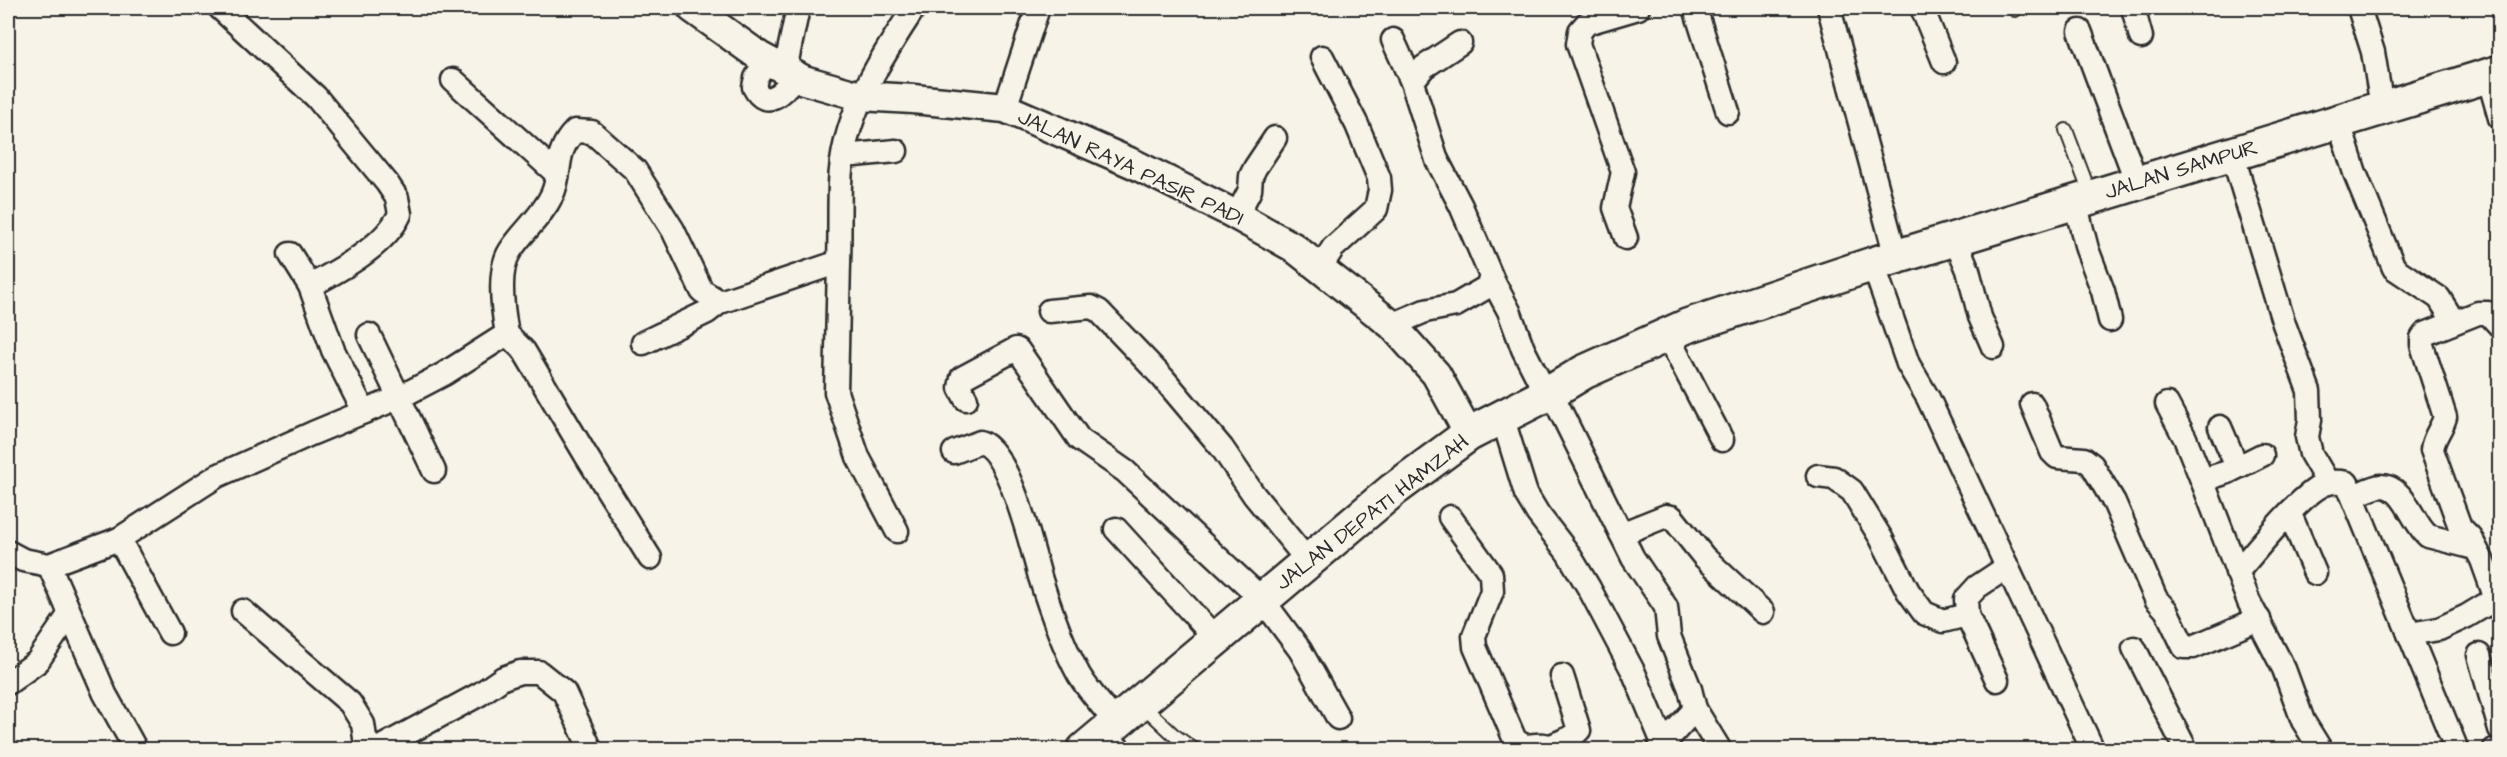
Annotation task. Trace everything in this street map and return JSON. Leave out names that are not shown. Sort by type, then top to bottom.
[{"type":"main road","name":"JALAN SAMPUR","points":[[1877,263],[2494,74]]},
{"type":"main road","name":"JALAN DEPATI HAMZAH","points":[[1112,731],[1307,560],[1393,490],[1469,434],[1549,393],[1584,372],[1667,335],[1877,263]]},
{"type":"street","points":[[220,8],[316,97],[365,155],[397,198],[400,214],[384,237],[340,270],[310,286]]},
{"type":"street","name":"JALAN RAYA PASIR PADI","points":[[692,8],[782,69],[860,96],[1005,108],[1124,160],[1237,215],[1293,247],[1392,325],[1436,374],[1469,434]]},
{"type":"street","points":[[782,69],[798,8]]},
{"type":"street","points":[[897,531],[858,457],[836,392],[840,182],[844,156],[860,96],[914,8]]},
{"type":"street","points":[[1005,108],[1038,8]]},
{"type":"street","points":[[1626,238],[1615,208],[1623,172],[1578,44],[1580,31],[1587,23],[1590,14],[1638,8]]},
{"type":"street","points":[[1695,8],[1728,112]]},
{"type":"street","points":[[1829,8],[1877,263],[1908,364],[1928,398],[2093,750]]},
{"type":"street","points":[[1922,8],[1944,62]]},
{"type":"street","points":[[2133,8],[2141,37]]},
{"type":"street","points":[[2359,8],[2373,52],[2382,107]]},
{"type":"street","points":[[2080,31],[2137,183]]},
{"type":"street","points":[[1393,39],[1412,82],[1437,160],[1461,206],[1494,283],[1509,311],[1523,348],[1549,393],[1633,558],[1666,607],[1669,636],[1690,689],[1695,709],[1720,750]]},
{"type":"street","points":[[1412,82],[1424,67],[1460,43]]},
{"type":"street","points":[[1320,268],[1333,248],[1376,209],[1380,190],[1379,178],[1357,125],[1322,57]]},
{"type":"street","points":[[2494,74],[2499,118]]},
{"type":"street","points":[[453,81],[556,173]]},
{"type":"street","points":[[2338,120],[2355,173],[2394,268],[2439,298],[2454,322]]},
{"type":"street","points":[[650,558],[524,351],[507,334],[503,312],[502,284],[509,253],[534,224],[552,194],[563,143],[575,131],[592,132],[635,170],[673,230],[702,291],[720,302]]},
{"type":"street","points":[[1237,215],[1250,190],[1251,176],[1275,138]]},
{"type":"street","points":[[844,156],[896,151]]},
{"type":"street","points":[[2232,153],[2284,324],[2309,391],[2310,420],[2307,437],[2311,454],[2328,483]]},
{"type":"street","points":[[2083,200],[2087,249],[2103,291],[2110,320]]},
{"type":"street","points":[[1954,239],[1968,270],[1980,317],[1993,347]]},
{"type":"street","points":[[290,254],[310,286],[333,350],[364,412]]},
{"type":"street","points":[[643,343],[706,312],[720,302],[839,262]]},
{"type":"street","points":[[1392,325],[1425,311],[1456,305],[1494,283]]},
{"type":"street","points":[[1049,311],[1091,307],[1099,311],[1163,378],[1222,448],[1254,495],[1307,560]]},
{"type":"street","points":[[2409,634],[2439,629],[2498,601],[2475,548],[2460,527],[2432,450],[2435,437],[2445,417],[2422,345],[2422,338],[2425,334],[2478,313],[2488,313],[2499,326]]},
{"type":"street","points":[[369,334],[434,471]]},
{"type":"street","points":[[8,552],[23,560],[49,565],[119,538],[217,476],[400,397],[444,374],[507,334]]},
{"type":"street","points":[[1667,335],[1722,440]]},
{"type":"street","points":[[966,399],[960,388],[962,378],[1018,350],[1078,439],[1125,471],[1262,599],[1300,650],[1338,718]]},
{"type":"street","points":[[2032,404],[2052,452],[2057,457],[2084,459],[2092,465],[2114,502],[2156,599],[2166,610],[2184,646],[2193,647],[2259,619]]},
{"type":"street","points":[[2167,404],[2185,438],[2237,572],[2284,669],[2303,722],[2321,750]]},
{"type":"street","points":[[1502,416],[1526,494],[1538,514],[1568,553],[1589,588],[1634,673],[1661,746],[1695,709]]},
{"type":"street","points":[[2220,427],[2237,467]]},
{"type":"street","points":[[954,452],[980,442],[987,444],[994,454],[1018,500],[1030,534],[1040,578],[1080,676],[1112,731]]},
{"type":"street","points":[[2202,480],[2262,455]]},
{"type":"street","points":[[1818,476],[1834,478],[1852,491],[1881,538],[1908,591],[1924,613],[1943,621],[1967,615]]},
{"type":"street","points":[[2237,572],[2312,492],[2328,483],[2347,483],[2457,750]]},
{"type":"street","points":[[2354,496],[2379,486],[2389,488],[2401,496],[2422,532],[2428,537],[2475,548]]},
{"type":"street","points":[[2290,514],[2315,573]]},
{"type":"street","points":[[1621,534],[1666,516],[1672,517],[1704,557],[1762,612]]},
{"type":"street","points":[[1450,517],[1491,574],[1492,591],[1474,636],[1475,647],[1515,740],[1524,747],[1544,744],[1552,748],[1572,737],[1579,730],[1562,676]]},
{"type":"street","points":[[1116,529],[1216,639]]},
{"type":"street","points":[[119,538],[170,633]]},
{"type":"street","points":[[49,565],[105,694],[136,750]]},
{"type":"street","points":[[1997,680],[1967,615],[1966,599],[1977,587],[2007,567]]},
{"type":"street","points":[[243,611],[350,703],[363,724],[365,738],[374,750],[480,694],[503,678],[520,672],[539,672],[564,693],[591,750]]},
{"type":"street","points":[[8,683],[37,662],[69,615]]},
{"type":"street","points":[[2134,648],[2186,750]]},
{"type":"street","points":[[2479,655],[2499,729]]},
{"type":"street","points":[[2494,750],[2499,749]]},
{"type":"lane","points":[[2066,130],[2083,200]]},
{"type":"lane","points":[[1112,731],[1174,735],[1195,750]]}]
